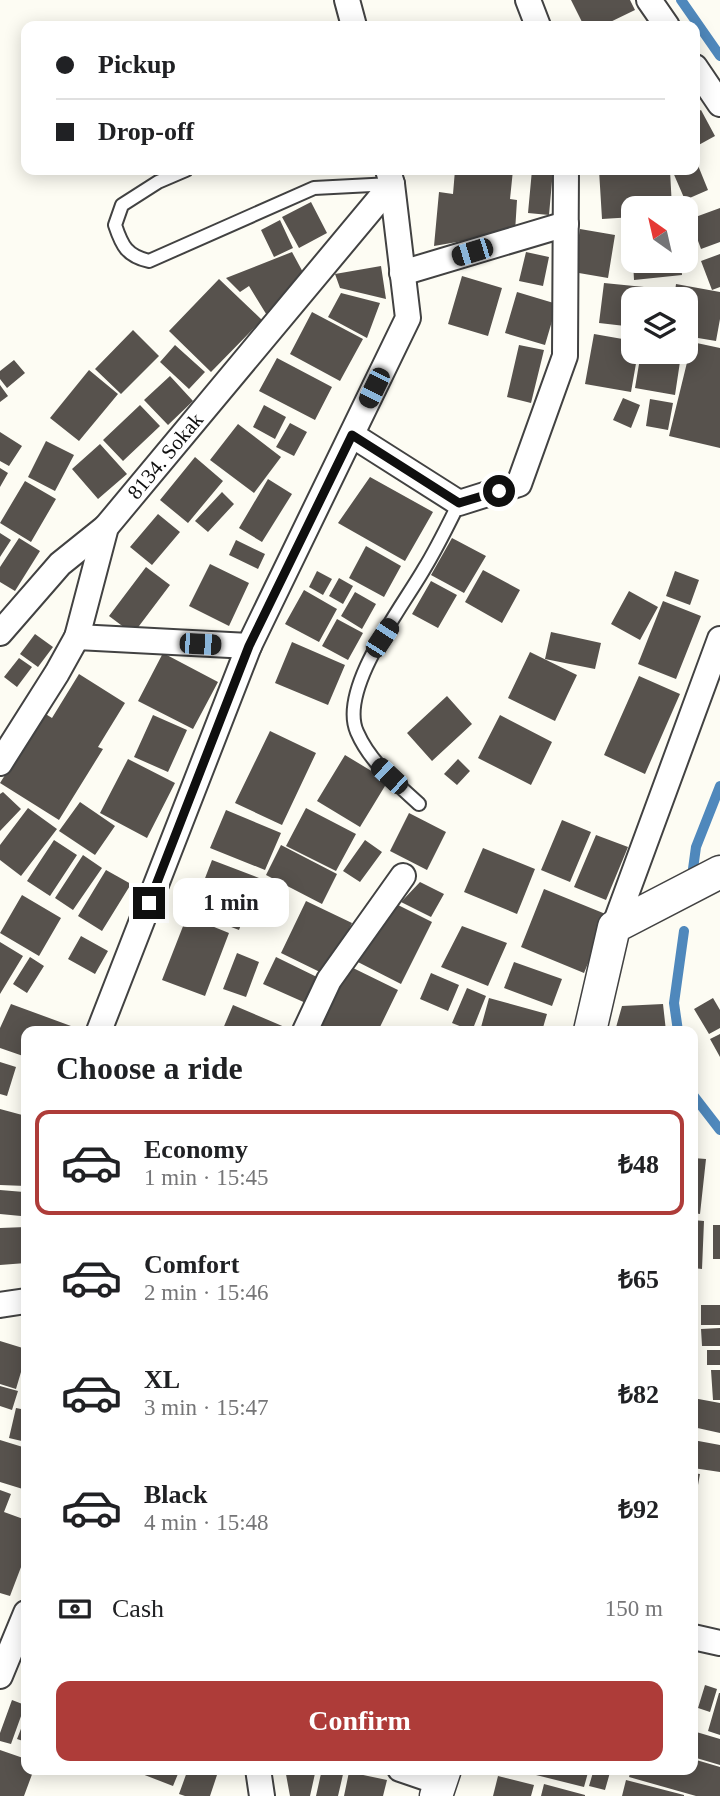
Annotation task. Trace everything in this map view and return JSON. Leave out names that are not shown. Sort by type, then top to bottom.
[{"type":"street","points":[[347,0],[353,21]]},
{"type":"street","points":[[528,0],[536,21]]},
{"type":"street","points":[[649,0],[664,21]]},
{"type":"street","points":[[700,74],[720,104]]},
{"type":"street","points":[[101,1026],[249,646],[408,318],[386,175]]},
{"type":"street","name":"8134. Sokak","points":[[0,763],[77,637],[106,527],[386,175]]},
{"type":"street","points":[[352,435],[459,503],[519,484],[565,356],[566,175]]},
{"type":"street","points":[[402,274],[566,224]]},
{"type":"street","points":[[0,632],[60,564],[106,527]]},
{"type":"street","points":[[77,637],[249,646]]},
{"type":"street","points":[[591,1026],[614,927],[720,639]]},
{"type":"street","points":[[614,927],[720,872]]},
{"type":"street","points":[[307,1026],[329,980],[403,876]]},
{"type":"street","points":[[0,1305],[21,1302]]},
{"type":"street","points":[[0,1676],[21,1625]]},
{"type":"street","points":[[698,1637],[720,1643]]},
{"type":"street","points":[[418,1775],[441,1783]]},
{"type":"lane","points":[[174,175],[122,205],[114,225],[121,243],[134,258],[149,261],[314,188],[386,175]]},
{"type":"lane","points":[[419,803],[375,762],[356,730],[354,702],[369,659],[425,568],[459,503]]},
{"type":"building","points":[[571,0],[630,0],[635,10],[612,21],[582,21]]},
{"type":"building","points":[[700,110],[715,136],[700,144]]},
{"type":"building","points":[[700,170],[708,190],[694,196],[683,196],[674,175],[700,175]]},
{"type":"building","points":[[455,175],[512,175],[510,199],[517,200],[515,232],[434,246],[439,192],[453,194]]},
{"type":"building","points":[[532,175],[553,175],[549,215],[528,213]]},
{"type":"building","points":[[599,175],[670,175],[671,196],[621,196],[621,218],[602,219]]},
{"type":"building","points":[[311,202],[327,233],[299,248],[282,217]]},
{"type":"building","points":[[720,208],[720,242],[701,249],[698,241],[698,216]]},
{"type":"building","points":[[280,220],[293,248],[274,257],[261,230]]},
{"type":"building","points":[[580,229],[615,235],[608,278],[573,272]]},
{"type":"building","points":[[292,252],[305,276],[268,317],[249,286],[240,292],[226,278]]},
{"type":"building","points":[[526,252],[549,257],[543,286],[519,281]]},
{"type":"building","points":[[720,254],[720,287],[712,290],[701,261]]},
{"type":"building","points":[[381,266],[386,299],[340,288],[335,274]]},
{"type":"building","points":[[634,273],[682,273],[682,275],[634,280]]},
{"type":"building","points":[[462,276],[502,288],[488,336],[448,324]]},
{"type":"building","points":[[219,279],[262,320],[211,372],[169,331]]},
{"type":"building","points":[[604,283],[644,287],[621,287],[621,326],[599,323]]},
{"type":"building","points":[[698,288],[720,292],[720,319],[716,341],[698,338]]},
{"type":"building","points":[[517,292],[557,304],[545,345],[505,333]]},
{"type":"building","points":[[341,293],[380,303],[367,338],[328,317]]},
{"type":"building","points":[[312,312],[363,339],[340,381],[290,354]]},
{"type":"building","points":[[133,330],[159,356],[121,394],[95,369]]},
{"type":"building","points":[[594,334],[621,339],[621,364],[636,364],[631,392],[585,384]]},
{"type":"building","points":[[698,343],[720,348],[720,448],[669,436],[687,364],[698,364]]},
{"type":"building","points":[[175,345],[205,372],[189,389],[160,362]]},
{"type":"building","points":[[519,345],[544,350],[531,403],[507,397]]},
{"type":"building","points":[[277,358],[332,387],[315,420],[259,391]]},
{"type":"building","points":[[14,360],[25,373],[7,388],[0,379],[0,371]]},
{"type":"building","points":[[639,364],[680,364],[675,395],[635,388]]},
{"type":"building","points":[[89,370],[118,394],[79,441],[50,418]]},
{"type":"building","points":[[170,376],[193,401],[168,425],[144,400]]},
{"type":"building","points":[[0,385],[8,396],[0,402]]},
{"type":"building","points":[[623,398],[640,405],[631,428],[613,420]]},
{"type":"building","points":[[650,399],[673,403],[668,430],[646,426]]},
{"type":"building","points":[[140,405],[160,426],[123,461],[103,440]]},
{"type":"building","points":[[264,405],[286,417],[275,439],[253,427]]},
{"type":"building","points":[[290,423],[307,432],[294,456],[276,447]]},
{"type":"building","points":[[238,424],[281,457],[254,493],[210,460]]},
{"type":"building","points":[[0,432],[22,446],[9,466],[0,461]]},
{"type":"building","points":[[46,441],[74,455],[55,491],[28,477]]},
{"type":"building","points":[[100,444],[127,474],[98,499],[72,469]]},
{"type":"building","points":[[195,457],[223,481],[188,523],[160,500]]},
{"type":"building","points":[[0,468],[8,473],[0,487]]},
{"type":"building","points":[[370,477],[433,512],[405,561],[338,523]]},
{"type":"building","points":[[268,479],[292,494],[262,542],[239,528]]},
{"type":"building","points":[[25,481],[56,499],[31,542],[0,523]]},
{"type":"building","points":[[222,492],[234,504],[208,532],[195,521]]},
{"type":"building","points":[[158,514],[180,532],[152,565],[130,547]]},
{"type":"building","points":[[0,533],[11,540],[0,557]]},
{"type":"building","points":[[19,538],[40,551],[15,591],[0,582],[0,567]]},
{"type":"building","points":[[452,538],[486,556],[464,593],[431,575]]},
{"type":"building","points":[[236,540],[265,554],[258,569],[229,555]]},
{"type":"building","points":[[366,546],[401,566],[384,597],[349,578]]},
{"type":"building","points":[[210,564],[249,583],[229,626],[189,606]]},
{"type":"building","points":[[146,567],[170,585],[133,634],[109,616]]},
{"type":"building","points":[[483,570],[520,590],[502,623],[465,602]]},
{"type":"building","points":[[317,571],[332,579],[323,595],[309,587]]},
{"type":"building","points":[[675,571],[699,580],[690,605],[666,596]]},
{"type":"building","points":[[339,578],[353,586],[343,604],[329,596]]},
{"type":"building","points":[[431,581],[457,595],[438,628],[412,614]]},
{"type":"building","points":[[304,590],[337,609],[319,642],[285,624]]},
{"type":"building","points":[[629,591],[658,607],[640,640],[611,624]]},
{"type":"building","points":[[355,592],[376,604],[362,629],[341,616]]},
{"type":"building","points":[[663,601],[701,616],[676,679],[638,664]]},
{"type":"building","points":[[337,619],[363,633],[348,660],[322,646]]},
{"type":"building","points":[[551,632],[601,643],[595,669],[545,659]]},
{"type":"building","points":[[35,634],[53,647],[38,667],[20,654]]},
{"type":"building","points":[[292,642],[345,665],[328,705],[275,683]]},
{"type":"building","points":[[530,652],[577,675],[555,721],[508,698]]},
{"type":"building","points":[[163,653],[218,682],[193,729],[138,701]]},
{"type":"building","points":[[19,658],[32,667],[17,687],[4,677]]},
{"type":"building","points":[[79,674],[125,703],[98,747],[103,749],[59,820],[0,783],[44,713],[52,718]]},
{"type":"building","points":[[639,676],[680,694],[645,774],[604,755]]},
{"type":"building","points":[[447,696],[472,724],[432,761],[407,733]]},
{"type":"building","points":[[153,715],[187,730],[168,772],[134,757]]},
{"type":"building","points":[[500,715],[552,742],[531,785],[478,758]]},
{"type":"building","points":[[270,731],[316,753],[282,825],[235,803]]},
{"type":"building","points":[[345,755],[388,781],[360,827],[317,801]]},
{"type":"building","points":[[128,759],[175,783],[147,838],[100,813]]},
{"type":"building","points":[[458,759],[470,771],[457,785],[444,774]]},
{"type":"building","points":[[3,792],[21,809],[0,831],[0,794]]},
{"type":"building","points":[[80,802],[115,826],[95,855],[59,831]]},
{"type":"building","points":[[28,808],[57,829],[21,876],[0,860],[0,845]]},
{"type":"building","points":[[306,808],[356,834],[336,871],[286,846]]},
{"type":"building","points":[[226,810],[281,833],[265,870],[210,848]]},
{"type":"building","points":[[409,813],[446,832],[427,870],[390,851]]},
{"type":"building","points":[[562,820],[591,832],[570,882],[541,870]]},
{"type":"building","points":[[596,835],[628,847],[606,900],[574,887]]},
{"type":"building","points":[[54,840],[77,855],[50,896],[27,881]]},
{"type":"building","points":[[365,840],[382,852],[360,882],[343,871]]},
{"type":"building","points":[[281,845],[337,874],[322,904],[266,875]]},
{"type":"building","points":[[483,848],[535,869],[517,914],[464,892]]},
{"type":"building","points":[[83,855],[102,868],[73,910],[55,898]]},
{"type":"building","points":[[212,860],[259,878],[239,930],[192,912]]},
{"type":"building","points":[[106,870],[131,884],[102,931],[78,916]]},
{"type":"building","points":[[420,882],[444,894],[431,917],[401,902]]},
{"type":"building","points":[[544,889],[608,915],[584,973],[521,947]]},
{"type":"building","points":[[22,895],[61,918],[39,956],[0,933]]},
{"type":"building","points":[[306,901],[352,923],[326,975],[281,953]]},
{"type":"building","points":[[398,905],[432,922],[401,984],[352,959]]},
{"type":"building","points":[[187,916],[229,933],[205,996],[162,980]]},
{"type":"building","points":[[462,926],[507,943],[488,986],[441,967]]},
{"type":"building","points":[[81,936],[108,951],[95,974],[68,959]]},
{"type":"building","points":[[0,942],[23,956],[0,994]]},
{"type":"building","points":[[237,953],[259,962],[246,997],[223,989]]},
{"type":"building","points":[[30,957],[44,966],[27,993],[13,984]]},
{"type":"building","points":[[276,957],[321,979],[308,1004],[263,984]]},
{"type":"building","points":[[514,962],[562,979],[552,1006],[504,988]]},
{"type":"building","points":[[351,967],[398,990],[380,1026],[317,1026]]},
{"type":"building","points":[[431,973],[459,985],[448,1011],[420,999]]},
{"type":"building","points":[[467,988],[486,996],[474,1026],[452,1023]]},
{"type":"building","points":[[489,998],[547,1014],[543,1026],[481,1026]]},
{"type":"building","points":[[713,998],[720,1010],[720,1028],[709,1034],[694,1009]]},
{"type":"building","points":[[11,1004],[71,1026],[21,1026],[21,1055],[0,1048],[0,1028]]},
{"type":"building","points":[[663,1004],[665,1026],[616,1026],[622,1006]]},
{"type":"building","points":[[233,1005],[282,1026],[224,1026]]},
{"type":"building","points":[[720,1034],[720,1057],[710,1039]]},
{"type":"building","points":[[0,1062],[16,1067],[7,1096],[0,1094]]},
{"type":"building","points":[[0,1109],[21,1115],[21,1186],[0,1185]]},
{"type":"building","points":[[698,1158],[706,1159],[698,1214]]},
{"type":"building","points":[[0,1190],[21,1192],[21,1216],[0,1214]]},
{"type":"building","points":[[698,1220],[704,1221],[702,1269],[698,1269]]},
{"type":"building","points":[[713,1225],[720,1225],[720,1259],[713,1259]]},
{"type":"building","points":[[21,1227],[21,1263],[0,1265],[0,1228]]},
{"type":"building","points":[[701,1305],[720,1305],[720,1325],[701,1325]]},
{"type":"building","points":[[720,1328],[720,1346],[702,1346],[701,1329]]},
{"type":"building","points":[[0,1341],[21,1347],[21,1372],[16,1389],[0,1384]]},
{"type":"building","points":[[707,1350],[720,1350],[720,1365],[707,1365]]},
{"type":"building","points":[[711,1370],[720,1370],[720,1400],[713,1400]]},
{"type":"building","points":[[0,1386],[18,1391],[12,1410],[0,1406]]},
{"type":"building","points":[[698,1399],[720,1403],[720,1433],[698,1428]]},
{"type":"building","points":[[16,1408],[21,1409],[21,1441],[9,1438]]},
{"type":"building","points":[[0,1440],[21,1446],[21,1488],[0,1482]]},
{"type":"building","points":[[698,1441],[720,1445],[720,1472],[698,1469]]},
{"type":"building","points":[[0,1490],[11,1494],[4,1512],[21,1518],[21,1567],[10,1596],[0,1593]]},
{"type":"building","points":[[705,1685],[717,1689],[710,1712],[698,1708]]},
{"type":"building","points":[[720,1693],[720,1735],[708,1731]]},
{"type":"building","points":[[12,1700],[21,1703],[21,1716],[11,1744],[0,1741],[0,1733]]},
{"type":"building","points":[[698,1732],[720,1739],[720,1765],[698,1758]]},
{"type":"building","points":[[0,1750],[21,1757],[21,1775],[32,1775],[24,1796],[0,1796]]},
{"type":"building","points":[[698,1760],[720,1767],[720,1796],[696,1796],[629,1777],[698,1775]]},
{"type":"building","points":[[145,1775],[178,1775],[173,1786]]},
{"type":"building","points":[[186,1775],[217,1775],[210,1796],[179,1794]]},
{"type":"building","points":[[286,1775],[315,1775],[310,1796],[290,1796]]},
{"type":"building","points":[[321,1775],[343,1775],[338,1796],[316,1796]]},
{"type":"building","points":[[348,1775],[387,1780],[383,1796],[344,1796]]},
{"type":"building","points":[[536,1775],[587,1775],[584,1787]]},
{"type":"building","points":[[592,1775],[609,1775],[605,1790],[589,1786]]},
{"type":"building","points":[[498,1776],[534,1785],[531,1796],[493,1796]]},
{"type":"building","points":[[626,1780],[684,1795],[684,1796],[622,1796]]},
{"type":"building","points":[[544,1784],[585,1795],[585,1796],[541,1796]]},
{"type":"waterway","points":[[681,0],[696,21]]},
{"type":"waterway","points":[[700,27],[720,56]]},
{"type":"waterway","points":[[693,869],[696,847],[720,786]]},
{"type":"waterway","points":[[677,1026],[674,1003],[684,931]]},
{"type":"waterway","points":[[698,1101],[720,1130]]},
{"type":"route","points":[[149,903],[249,646],[352,435],[459,503],[499,491]]}]
